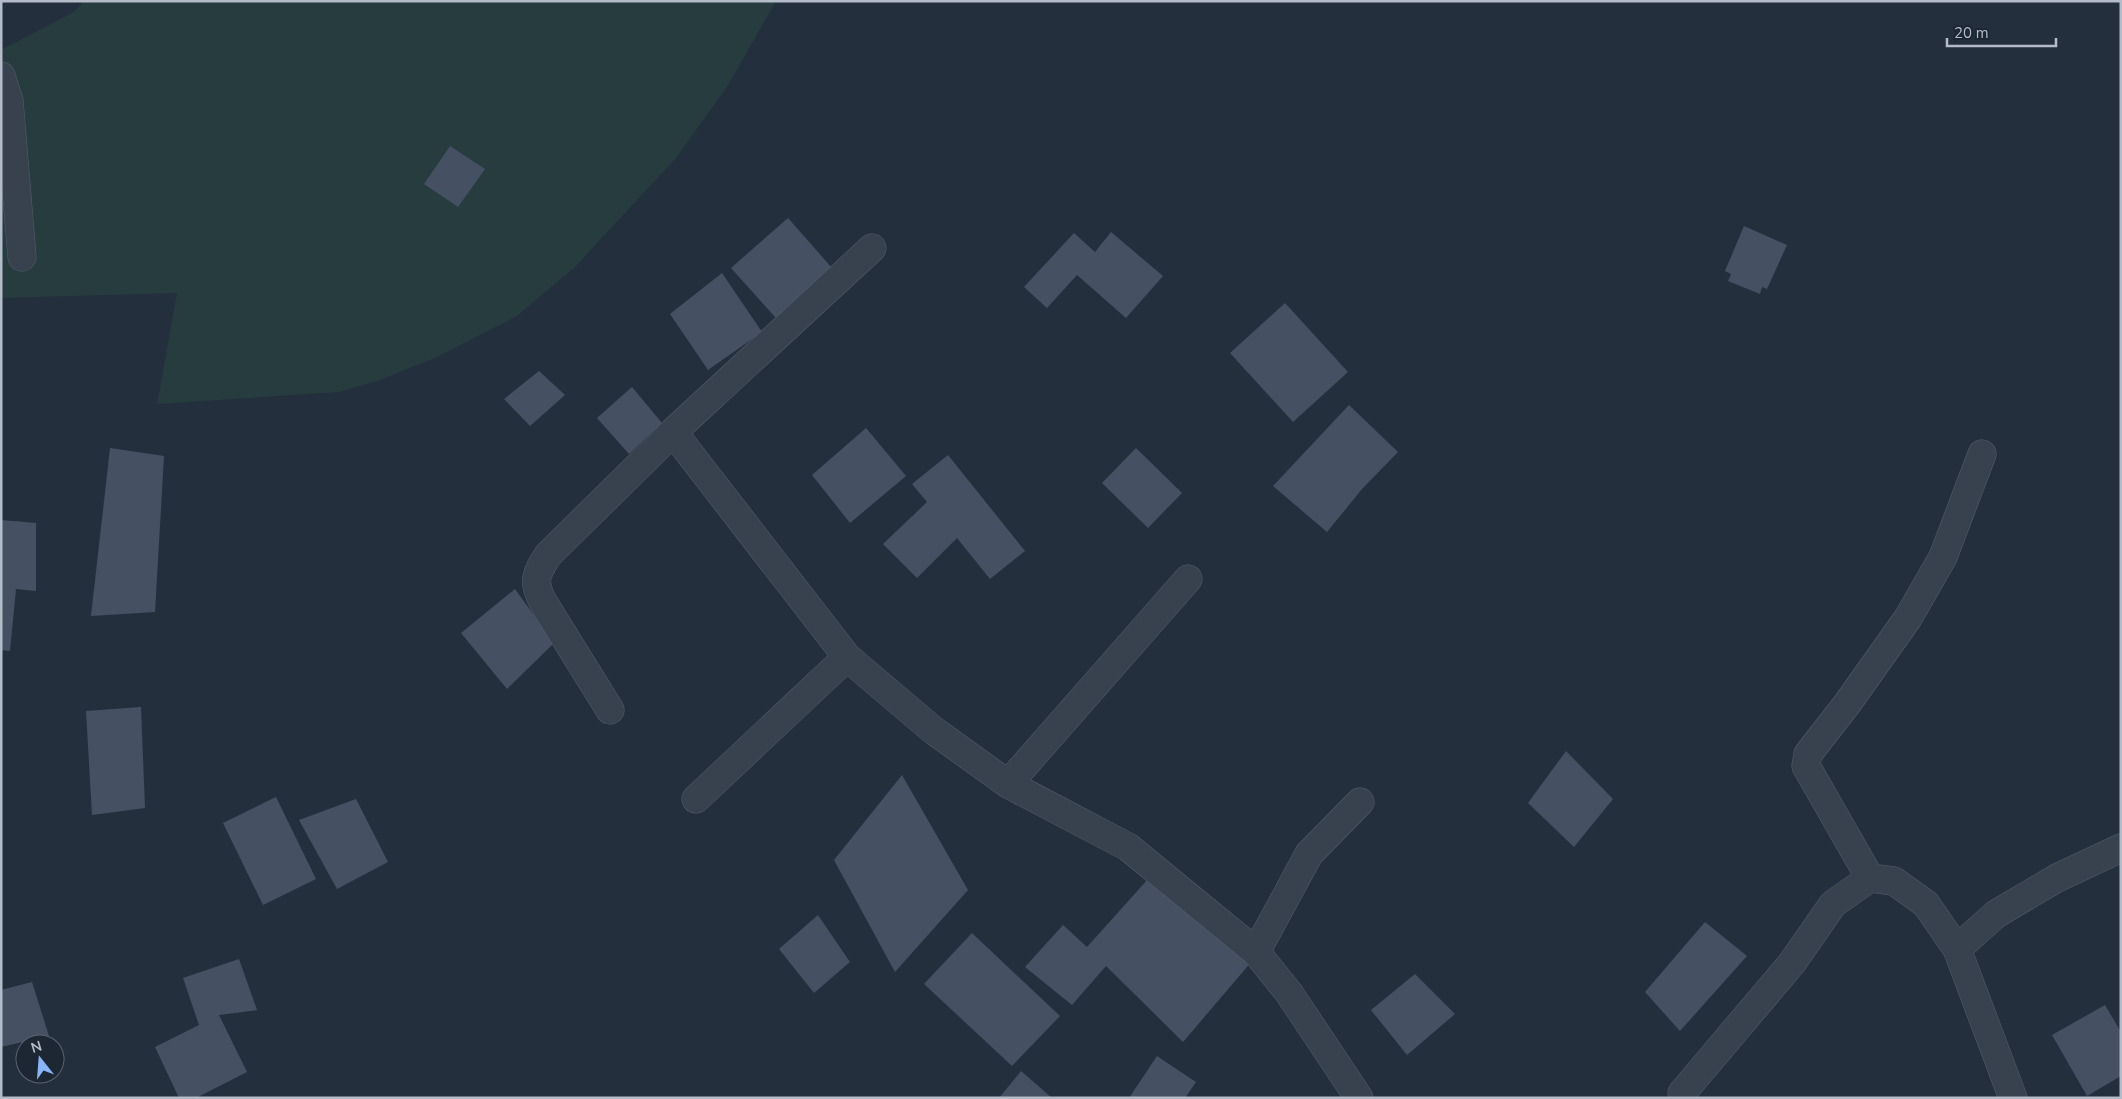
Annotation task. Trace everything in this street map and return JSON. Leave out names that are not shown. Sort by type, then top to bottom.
[{"type":"street","points":[[1,76],[8,101],[22,257]]},
{"type":"street","points":[[610,710],[542,602],[536,589],[537,572],[548,555],[673,432],[872,248]]},
{"type":"street","points":[[673,432],[847,657],[933,730],[1008,784],[1128,847],[1256,952],[1289,993],[1359,1098]]},
{"type":"street","points":[[1870,878],[1806,766],[1808,754],[1847,704],[1897,634],[1930,580],[1943,557],[1982,454]]},
{"type":"street","points":[[1008,784],[1188,579]]},
{"type":"street","points":[[696,800],[847,657]]},
{"type":"street","points":[[1256,952],[1308,854],[1360,802]]},
{"type":"street","points":[[1957,950],[1996,914],[2057,878],[2121,848]]},
{"type":"street","points":[[1682,1094],[1792,963],[1833,904],[1870,878],[1894,882],[1926,904],[1957,950],[2013,1098]]},
{"type":"green space","points":[[84,1],[776,1],[727,87],[676,158],[574,268],[517,316],[437,357],[377,381],[339,392],[157,404],[177,293],[1,298],[1,50],[74,12]]},
{"type":"building","points":[[450,146],[485,169],[458,207],[424,184]]},
{"type":"building","points":[[788,218],[832,268],[776,318],[731,268]]},
{"type":"building","points":[[1744,226],[1787,245],[1767,289],[1762,287],[1760,294],[1728,281],[1731,274],[1725,271]]},
{"type":"building","points":[[1111,232],[1163,276],[1126,318],[1077,275],[1047,308],[1024,287],[1074,233],[1095,252]]},
{"type":"building","points":[[722,273],[762,332],[708,370],[670,314]]},
{"type":"building","points":[[1285,303],[1348,372],[1293,422],[1230,353]]},
{"type":"building","points":[[539,371],[565,395],[530,426],[504,399]]},
{"type":"building","points":[[632,387],[662,423],[629,454],[597,418]]},
{"type":"building","points":[[1349,405],[1398,452],[1362,489],[1327,532],[1273,486]]},
{"type":"building","points":[[866,428],[906,476],[850,523],[812,475]]},
{"type":"building","points":[[110,448],[164,456],[155,612],[91,616]]},
{"type":"building","points":[[1136,448],[1182,493],[1148,528],[1102,483]]},
{"type":"building","points":[[948,455],[1025,551],[990,579],[957,538],[917,578],[883,544],[927,502],[912,484]]},
{"type":"building","points":[[1,520],[36,523],[36,591],[16,589],[10,651],[1,650]]},
{"type":"building","points":[[515,589],[554,643],[507,689],[461,633]]},
{"type":"building","points":[[141,707],[145,808],[92,815],[86,711]]},
{"type":"building","points":[[1566,751],[1613,799],[1574,847],[1528,803]]},
{"type":"building","points":[[902,775],[968,890],[895,972],[834,860]]},
{"type":"building","points":[[276,797],[316,879],[263,905],[223,823]]},
{"type":"building","points":[[356,799],[388,862],[337,889],[299,820]]},
{"type":"building","points":[[1148,879],[1253,960],[1183,1042],[1106,966],[1072,1005],[1025,967],[1063,925],[1087,947]]},
{"type":"building","points":[[818,915],[850,962],[814,993],[779,949]]},
{"type":"building","points":[[1705,922],[1747,956],[1680,1031],[1645,992]]},
{"type":"building","points":[[972,933],[1060,1016],[1012,1066],[924,984]]},
{"type":"building","points":[[239,959],[257,1010],[219,1015],[247,1072],[196,1098],[179,1098],[155,1047],[199,1025],[183,978]]},
{"type":"building","points":[[1415,974],[1455,1014],[1407,1055],[1371,1010]]},
{"type":"building","points":[[32,982],[48,1034],[15,1034],[15,1044],[1,1047],[1,990]]},
{"type":"building","points":[[2105,1005],[2121,1032],[2121,1076],[2087,1096],[2052,1035]]},
{"type":"building","points":[[1157,1056],[1196,1082],[1185,1098],[1129,1098]]},
{"type":"building","points":[[1021,1071],[1052,1098],[999,1098]]}]
